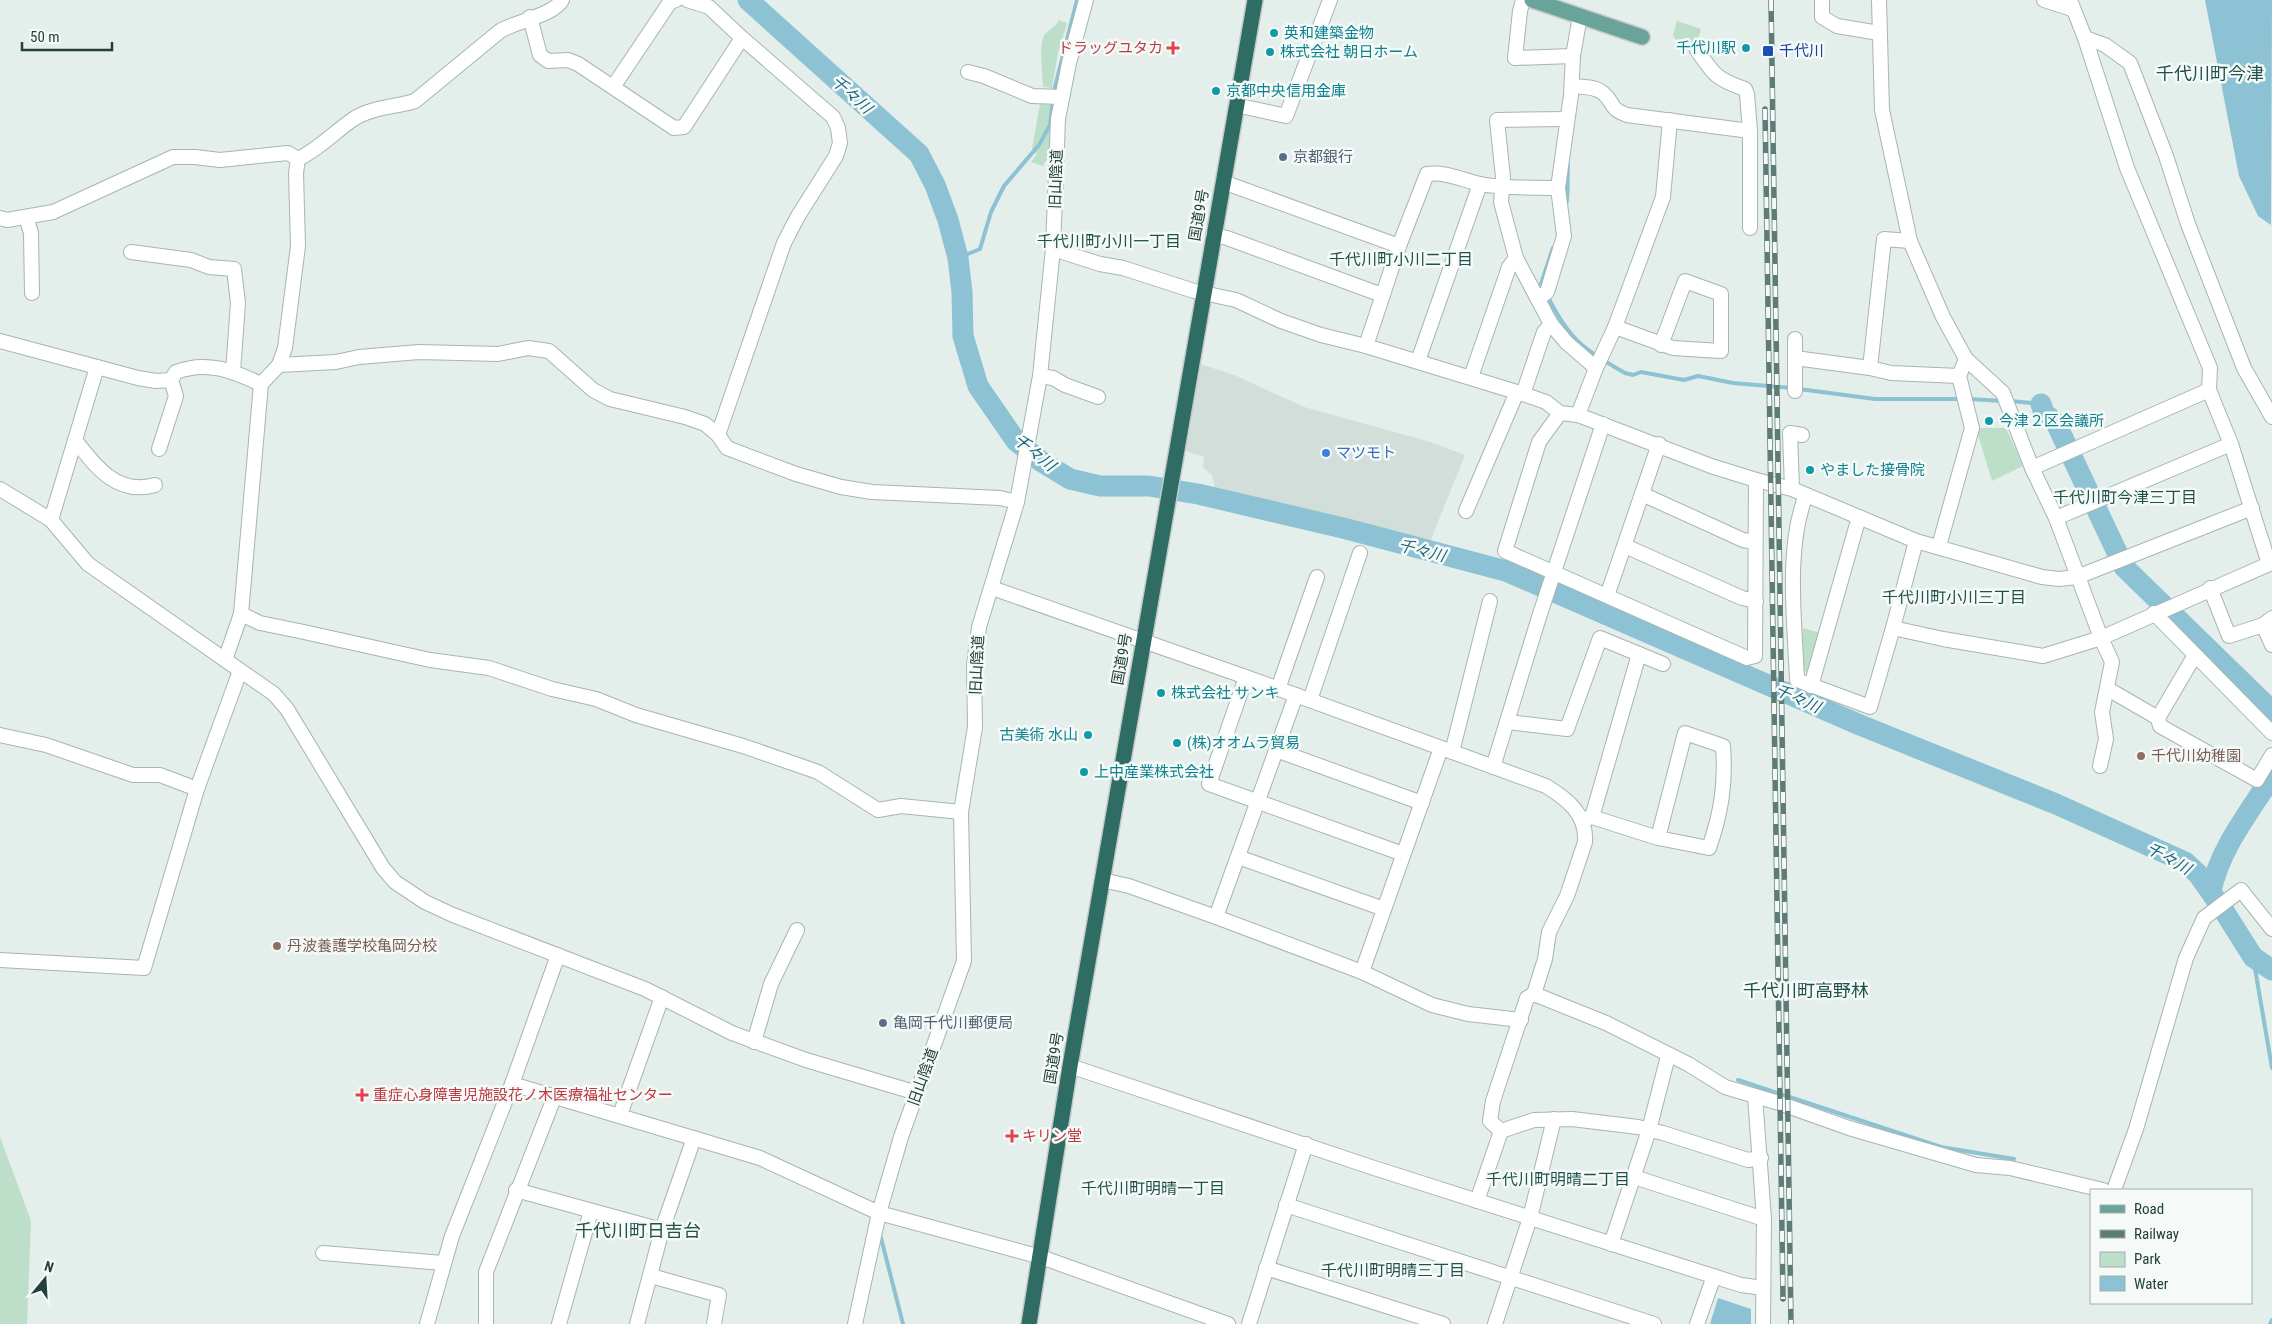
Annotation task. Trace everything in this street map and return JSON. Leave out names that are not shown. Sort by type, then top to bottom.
[{"type":"highway","name":"国道9号","points":[[1029,1324],[1070,1066],[1255,0]]},
{"type":"main road","points":[[1532,0],[1642,37]]},
{"type":"street","points":[[298,159],[324,144],[356,118],[375,110],[415,101],[500,31],[530,17],[550,12],[562,0]]},
{"type":"street","points":[[613,87],[670,2],[676,0]]},
{"type":"street","points":[[687,0],[709,7],[833,117],[838,128],[840,143],[836,156],[798,216],[784,243],[718,435]]},
{"type":"street","name":"旧山陰道","points":[[854,1324],[879,1213],[917,1093],[964,961],[960,812],[975,726],[974,665],[979,626],[1017,502],[1040,376],[1054,249],[1058,119],[1069,63],[1086,0]]},
{"type":"street","points":[[1236,105],[1286,116],[1330,0]]},
{"type":"street","points":[[1523,0],[1515,58],[1573,56]]},
{"type":"street","points":[[1822,0],[1822,17],[1837,26],[1879,33]]},
{"type":"street","points":[[1879,0],[1882,110],[1910,241],[1942,317],[1966,359],[2002,393],[2032,468],[2056,518],[2101,638],[2112,662],[2102,712],[2106,739],[2100,766]]},
{"type":"street","points":[[1893,628],[1943,639],[2043,656],[2101,638],[2210,588],[2271,568],[2231,444],[2208,390],[2210,368],[2127,168],[2085,38],[2071,4],[2044,0]]},
{"type":"street","points":[[1538,299],[1547,292],[1564,236],[1558,188],[1572,86],[1573,56],[1580,16]]},
{"type":"street","points":[[530,17],[540,54],[548,61],[568,60],[573,62],[674,128],[684,127],[742,38]]},
{"type":"street","points":[[2085,38],[2105,45],[2130,63],[2166,156],[2188,224],[2244,368],[2272,417]]},
{"type":"street","points":[[1696,50],[1712,73],[1721,80],[1745,89],[1748,94],[1750,228]]},
{"type":"street","points":[[968,72],[984,76],[1032,96],[1062,97]]},
{"type":"street","points":[[1572,86],[1592,88],[1602,92],[1615,110],[1627,115],[1750,131]]},
{"type":"street","points":[[1567,119],[1497,120],[1503,186],[1501,202],[1516,258],[1551,324],[1567,343],[1596,368]]},
{"type":"street","points":[[1578,415],[1596,368],[1615,327],[1663,197],[1670,120]]},
{"type":"street","points":[[0,218],[7,220],[26,218],[53,212],[173,157],[220,160],[288,153],[298,159]]},
{"type":"street","points":[[225,660],[241,614],[261,384],[279,365],[285,348],[298,246],[296,173],[298,159]]},
{"type":"street","points":[[1366,346],[1382,294],[1426,174],[1437,172],[1480,184],[1558,188]]},
{"type":"street","points":[[1223,182],[1399,246]]},
{"type":"street","points":[[1418,361],[1480,184]]},
{"type":"street","points":[[26,218],[31,232],[32,293]]},
{"type":"street","points":[[1213,236],[1227,238],[1382,294]]},
{"type":"street","points":[[1870,368],[1884,239],[1910,241]]},
{"type":"street","points":[[1054,249],[1203,293],[1236,300],[1281,321],[1321,335],[1418,361],[1520,393],[1546,402],[1560,413],[1578,415],[1659,444],[1711,466],[1806,494],[1916,541],[1939,546],[2042,577],[2059,579],[2078,576],[2252,508]]},
{"type":"street","points":[[131,252],[191,260],[208,267],[234,269],[238,303],[234,372]]},
{"type":"street","points":[[1470,377],[1509,267],[1516,258]]},
{"type":"street","points":[[1615,327],[1661,345],[1673,348],[1721,351],[1721,294],[1686,281],[1661,345]]},
{"type":"street","points":[[1466,511],[1520,393],[1544,332],[1551,324]]},
{"type":"street","points":[[1795,339],[1795,389]]},
{"type":"street","points":[[0,341],[138,378],[156,381],[171,380]]},
{"type":"street","points":[[279,365],[336,362],[359,356],[419,352],[498,354],[528,348],[550,351],[593,390],[610,399],[685,417],[705,424],[718,435],[727,448],[796,474],[841,487],[872,492],[1000,498],[1017,502]]},
{"type":"street","points":[[1795,358],[1870,368],[1891,373],[1959,376]]},
{"type":"street","points":[[1939,546],[1972,428],[1959,376],[1966,359]]},
{"type":"street","points":[[159,449],[176,396],[171,380],[176,372],[197,366],[223,368],[261,384]]},
{"type":"street","points":[[51,520],[97,367]]},
{"type":"street","points":[[1040,376],[1053,378],[1065,385],[1098,397]]},
{"type":"street","points":[[2032,468],[2208,390]]},
{"type":"street","points":[[1560,413],[1539,442],[1505,551],[1553,576],[1607,596],[1747,658],[1755,656],[1756,480]]},
{"type":"street","points":[[1493,767],[1540,614],[1603,424]]},
{"type":"street","points":[[1792,489],[1790,433],[1802,435]]},
{"type":"street","points":[[75,440],[97,468],[120,484],[146,488],[155,485]]},
{"type":"street","points":[[1607,596],[1659,444]]},
{"type":"street","points":[[2056,518],[2231,444]]},
{"type":"street","points":[[0,489],[51,520],[88,564],[274,694],[287,709],[383,868],[408,893],[452,915],[662,997],[732,1034],[806,1060],[917,1093]]},
{"type":"street","points":[[1642,494],[1743,540],[1755,542]]},
{"type":"street","points":[[1806,494],[1802,506],[1793,559],[1797,680],[1870,707],[1916,541]]},
{"type":"street","points":[[1812,686],[1859,517]]},
{"type":"street","points":[[1625,546],[1742,598],[1756,601]]},
{"type":"street","points":[[1310,700],[1360,554]]},
{"type":"street","points":[[1278,689],[1317,577]]},
{"type":"street","points":[[992,588],[1246,677],[1546,786],[1566,798],[1587,819],[1658,838],[1710,848],[1718,823],[1725,774],[1723,746],[1685,732],[1658,838]]},
{"type":"street","points":[[2210,588],[2229,636],[2268,622],[2272,645]]},
{"type":"street","points":[[1362,972],[1422,803],[1446,750],[1490,601]]},
{"type":"street","points":[[241,614],[260,623],[430,660],[489,668],[552,689],[596,699],[636,715],[743,746],[818,772],[878,810],[901,806],[960,812]]},
{"type":"street","points":[[2154,614],[2272,733]]},
{"type":"street","points":[[1508,722],[1567,729],[1600,638],[1663,664]]},
{"type":"street","points":[[1501,1131],[1490,1122],[1493,1102],[1527,998],[1534,994],[1545,959],[1550,932],[1567,896],[1585,842],[1587,819],[1639,654]]},
{"type":"street","points":[[2195,655],[2158,718],[2160,726],[2257,780],[2272,755]]},
{"type":"street","points":[[0,960],[144,968],[197,789],[240,671]]},
{"type":"street","points":[[1246,677],[1209,784],[1404,854]]},
{"type":"street","points":[[2108,689],[2158,718]]},
{"type":"street","points":[[1216,917],[1296,695]]},
{"type":"street","points":[[0,735],[46,745],[133,775],[160,775],[197,789]]},
{"type":"street","points":[[1276,750],[1422,803]]},
{"type":"street","points":[[1238,857],[1384,909]]},
{"type":"street","points":[[1102,880],[1129,886],[1362,972],[1432,1005],[1468,1014],[1521,1020]]},
{"type":"street","points":[[2114,1189],[2136,1129],[2186,958],[2204,918],[2241,890],[2272,929]]},
{"type":"street","points":[[754,1042],[771,984],[797,930]]},
{"type":"street","points":[[427,1324],[452,1236],[512,1084],[558,955]]},
{"type":"street","points":[[1534,994],[1606,1023],[1668,1056],[1688,1064],[1725,1087],[1849,1128],[1976,1165],[2010,1168],[2099,1189]]},
{"type":"street","points":[[620,1115],[662,997]]},
{"type":"street","points":[[1611,1244],[1634,1177],[1668,1056]]},
{"type":"street","points":[[1070,1066],[1611,1244],[1741,1285],[1764,1288]]},
{"type":"street","points":[[512,1084],[760,1158],[879,1213],[1041,1257],[1228,1324]]},
{"type":"street","points":[[1755,1096],[1764,1219],[1763,1324]]},
{"type":"street","points":[[486,1324],[486,1272],[516,1190],[554,1098]]},
{"type":"street","points":[[1496,1324],[1530,1218],[1554,1119]]},
{"type":"street","points":[[1501,1131],[1534,1120],[1572,1119],[1648,1130],[1748,1160],[1761,1158]]},
{"type":"street","points":[[1477,1201],[1501,1131]]},
{"type":"street","points":[[637,1324],[662,1230],[694,1138]]},
{"type":"street","points":[[1249,1324],[1306,1144]]},
{"type":"street","points":[[1634,1177],[1764,1219]]},
{"type":"street","points":[[516,1190],[662,1230]]},
{"type":"street","points":[[1286,1205],[1654,1324]]},
{"type":"street","points":[[559,1324],[591,1211]]},
{"type":"street","points":[[323,1253],[443,1263]]},
{"type":"street","points":[[1266,1268],[1443,1324]]},
{"type":"street","points":[[651,1276],[719,1295],[714,1324]]},
{"type":"street","points":[[1697,1324],[1714,1276]]},
{"type":"shaded area","name":"マツモト","points":[[1200,364],[1234,375],[1304,407],[1427,441],[1465,455],[1429,544],[1399,533],[1215,488],[1212,475],[1203,467],[1204,457],[1186,451]]},
{"type":"green space","points":[[1059,20],[1067,23],[1058,53],[1052,88],[1043,87],[1041,52],[1043,39],[1045,34]]},
{"type":"green space","points":[[1677,21],[1701,29],[1697,43],[1691,45],[1676,40],[1673,35]]},
{"type":"green space","points":[[1040,104],[1054,105],[1052,150],[1043,166],[1031,162],[1037,154],[1032,149]]},
{"type":"green space","points":[[1976,428],[2006,428],[2023,466],[1992,481]]},
{"type":"green space","points":[[1803,628],[1821,633],[1810,672],[1802,671]]},
{"type":"green space","points":[[0,1137],[31,1221],[27,1324],[0,1324]]},
{"type":"water","points":[[2205,0],[2272,0],[2271,225],[2258,216],[2239,176]]},
{"type":"water","points":[[1718,1298],[1751,1309],[1751,1324],[1710,1324]]},
{"type":"waterway","name":"千々川","points":[[748,0],[919,154],[935,185],[948,220],[958,258],[962,292],[963,336],[978,386],[1016,441],[1042,462],[1070,479],[1100,486],[1149,486],[1198,494],[1343,528],[1506,571],[1860,725],[2056,804],[2185,862],[2198,874],[2253,957],[2272,970]]},
{"type":"waterway","points":[[958,258],[980,249],[991,212],[1004,186],[1039,145],[1050,125],[1054,91],[1077,0]]},
{"type":"waterway","points":[[1566,205],[1568,163]]},
{"type":"waterway","points":[[1544,289],[1541,284],[1553,248]]},
{"type":"waterway","points":[[1547,295],[1562,323],[1578,342],[1598,357],[1625,373],[1633,375],[1641,372],[1684,380],[1698,376],[1733,383],[1792,388]]},
{"type":"waterway","points":[[1799,389],[1875,399],[1961,399]]},
{"type":"waterway","points":[[1968,399],[2004,401]]},
{"type":"waterway","points":[[2011,401],[2041,404]]},
{"type":"waterway","points":[[2041,404],[2044,413],[2056,423],[2124,567],[2272,711]]},
{"type":"waterway","points":[[2211,891],[2215,875],[2228,845],[2272,776]]},
{"type":"waterway","points":[[2253,957],[2272,1068]]},
{"type":"waterway","points":[[1738,1080],[1941,1147],[2014,1159]]},
{"type":"waterway","points":[[881,1238],[903,1324]]},
{"type":"waterway","points":[[2270,1324],[2272,1320]]},
{"type":"railway","points":[[1771,0],[1791,1324]]},
{"type":"railway","points":[[1765,109],[1783,1299]]},
{"type":"place","name":"英和建築金物","points":[[1274,33]]},
{"type":"place","name":"ドラッグユタカ","points":[[1173,48]]},
{"type":"place","name":"千代川駅","points":[[1746,48]]},
{"type":"place","name":"千代川","points":[[1768,51]]},
{"type":"place","name":"株式会社 朝日ホーム","points":[[1270,52]]},
{"type":"place","name":"京都中央信用金庫","points":[[1216,91]]},
{"type":"place","name":"京都銀行","points":[[1283,157]]},
{"type":"place","name":"今津２区会議所","points":[[1989,421]]},
{"type":"place","name":"マツモト","points":[[1326,453]]},
{"type":"place","name":"やました接骨院","points":[[1810,470]]},
{"type":"place","name":"株式会社 サンキ","points":[[1161,693]]},
{"type":"place","name":"古美術 水山","points":[[1088,735]]},
{"type":"place","name":"(株)オオムラ貿易","points":[[1177,743]]},
{"type":"place","name":"千代川幼稚園","points":[[2141,756]]},
{"type":"place","name":"上中産業株式会社","points":[[1084,772]]},
{"type":"place","name":"丹波養護学校亀岡分校","points":[[277,946]]},
{"type":"place","name":"亀岡千代川郵便局","points":[[883,1023]]},
{"type":"place","name":"重症心身障害児施設花ノ木医療福祉センター","points":[[362,1095]]},
{"type":"place","name":"キリン堂","points":[[1012,1136]]},
{"type":"district","name":"千代川町今津","points":[[2210,74]]},
{"type":"district","name":"千代川町小川一丁目","points":[[1109,241]]},
{"type":"district","name":"千代川町小川二丁目","points":[[1401,259]]},
{"type":"district","name":"千代川町今津三丁目","points":[[2125,497]]},
{"type":"district","name":"千代川町小川三丁目","points":[[1954,597]]},
{"type":"district","name":"千代川町高野林","points":[[1806,991]]},
{"type":"district","name":"千代川町明晴二丁目","points":[[1558,1179]]},
{"type":"district","name":"千代川町明晴一丁目","points":[[1153,1188]]},
{"type":"district","name":"千代川町日吉台","points":[[638,1231]]},
{"type":"district","name":"千代川町明晴三丁目","points":[[1393,1270]]}]
